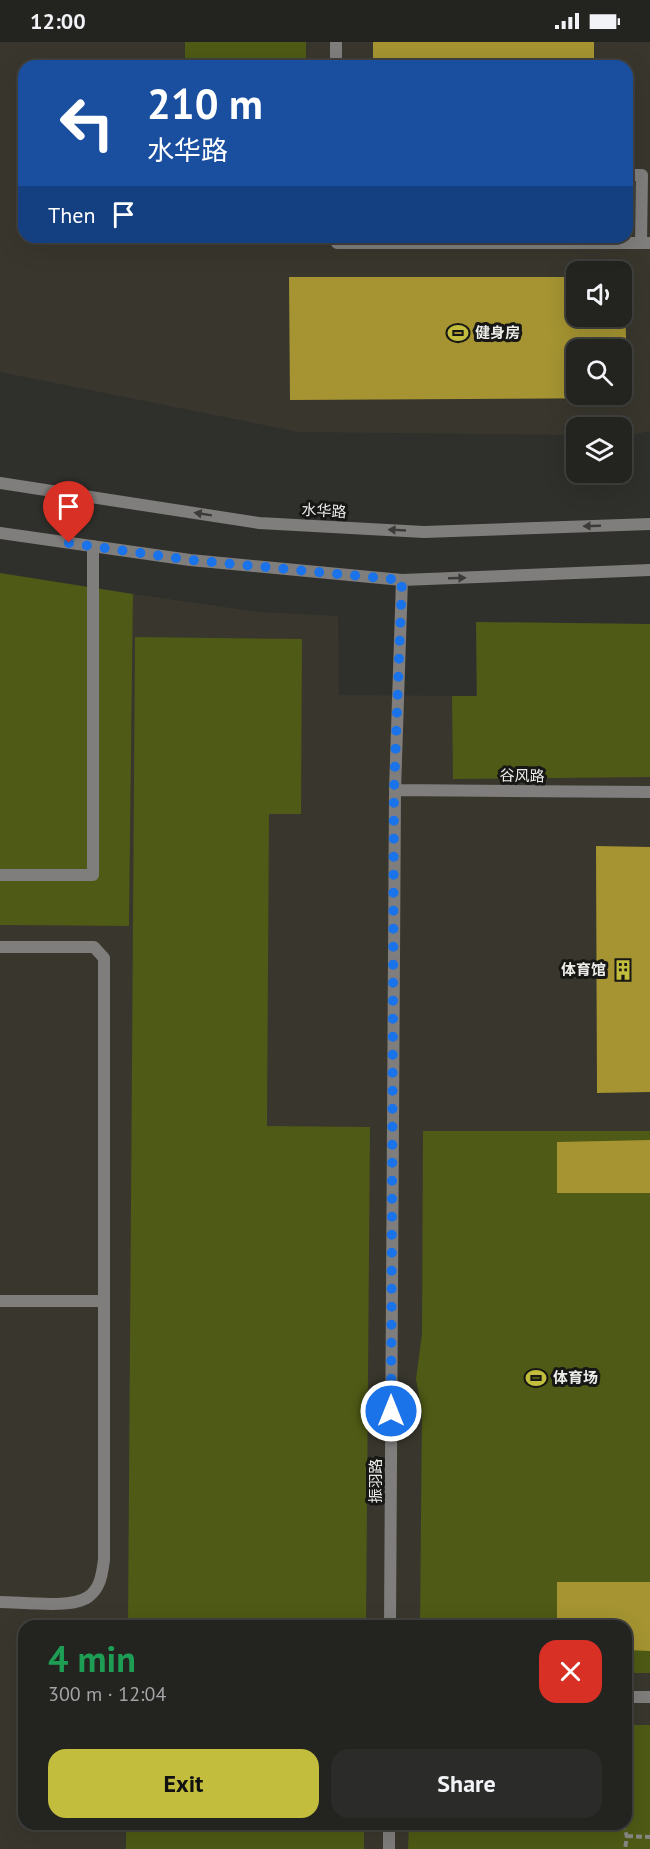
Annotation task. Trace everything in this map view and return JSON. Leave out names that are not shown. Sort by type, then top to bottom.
[{"type":"street","points":[[336,42],[336,60]]},
{"type":"street","points":[[633,175],[642,175],[645,243]]},
{"type":"street","name":"水华路","points":[[0,483],[259,523],[424,532],[650,524]]},
{"type":"street","points":[[0,533],[190,560],[402,580],[650,570]]},
{"type":"street","points":[[0,875],[93,875],[93,546]]},
{"type":"street","name":"振羽路","points":[[390,1620],[394,790],[402,580]]},
{"type":"street","name":"谷风路","points":[[394,790],[650,792]]},
{"type":"street","points":[[0,947],[94,947],[104,958],[104,1560],[101,1581],[88,1597],[71,1603],[0,1602]]},
{"type":"street","points":[[0,1301],[104,1301]]},
{"type":"street","points":[[632,1696],[650,1697]]},
{"type":"street","points":[[389,1830],[389,1849]]},
{"type":"path","points":[[624,1830],[627,1836],[625,1849]]},
{"type":"path","points":[[627,1836],[650,1837]]},
{"type":"shaded area","points":[[0,42],[650,42],[650,431],[632,435],[632,417],[566,417],[566,435],[299,432],[0,372]]},
{"type":"shaded area","points":[[133,594],[260,612],[338,616],[339,695],[476,696],[476,622],[650,624],[650,1849],[0,1849],[0,925],[129,926]]},
{"type":"green space","points":[[185,42],[306,42],[306,60],[185,60]]},
{"type":"green space","points":[[0,573],[133,594],[129,926],[0,925]]},
{"type":"green space","points":[[476,622],[650,624],[650,777],[453,779],[452,696],[477,696]]},
{"type":"green space","points":[[135,637],[302,639],[301,814],[269,814],[267,1126],[370,1127],[366,1620],[128,1620]]},
{"type":"green space","name":"体育场","points":[[423,1131],[650,1131],[650,1673],[632,1673],[632,1620],[420,1620],[422,1412],[416,1379],[422,1334]]},
{"type":"green space","points":[[632,1725],[650,1725],[650,1849],[408,1849],[409,1830],[632,1830]]},
{"type":"green space","points":[[126,1830],[364,1830],[364,1849],[126,1849]]},
{"type":"building","points":[[373,42],[594,42],[594,60],[373,60]]},
{"type":"building","name":"健身房","points":[[289,277],[566,277],[566,327],[626,327],[626,339],[566,339],[566,398],[290,400]]},
{"type":"building","name":"体育馆","points":[[596,846],[650,847],[650,1092],[597,1093]]},
{"type":"building","points":[[650,1140],[650,1193],[557,1193],[557,1142]]},
{"type":"building","points":[[557,1582],[650,1582],[650,1651],[632,1650],[632,1620],[557,1620]]},
{"type":"place","name":"健身房","points":[[458,333]]},
{"type":"place","name":"体育馆","points":[[623,970]]},
{"type":"place","name":"体育场","points":[[536,1378]]},
{"type":"route","points":[[69,543],[190,560],[402,580],[394,790],[391,1411]]}]
